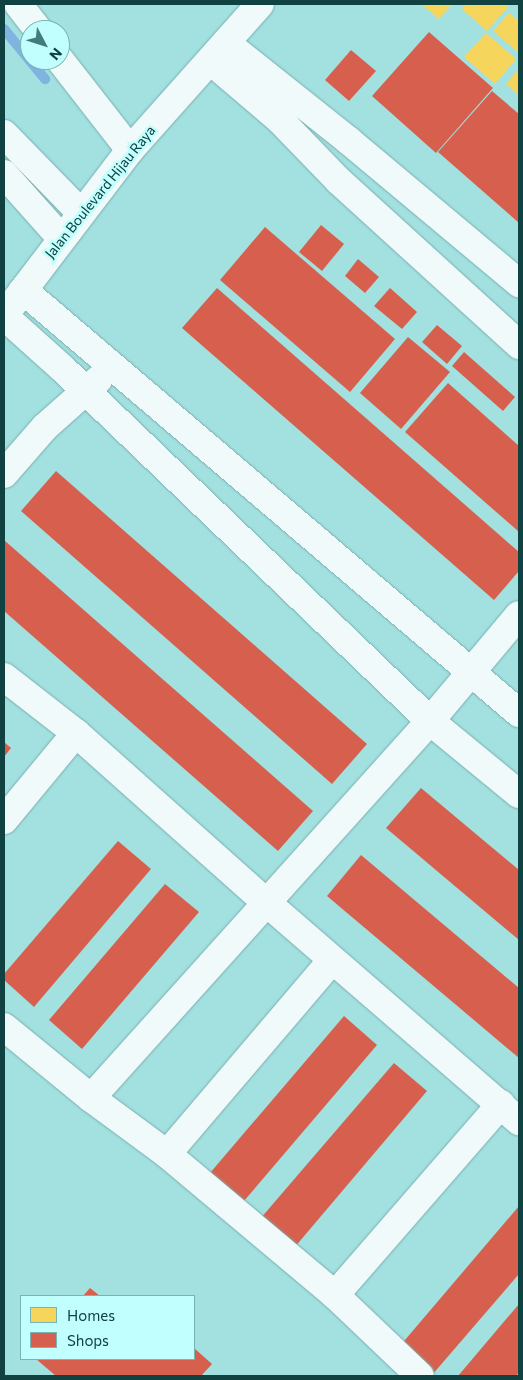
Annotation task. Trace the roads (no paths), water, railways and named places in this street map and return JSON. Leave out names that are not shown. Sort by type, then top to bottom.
[{"type":"street","points":[[18,4],[30,20]]},
{"type":"street","name":"Jalan Boulevard Hijau Raya","points":[[4,316],[61,238],[130,150],[260,4]]},
{"type":"street","points":[[219,52],[289,110],[519,283]]},
{"type":"street","points":[[68,70],[130,150]]},
{"type":"street","points":[[289,110],[339,181],[519,344]]},
{"type":"street","points":[[4,134],[81,213]]},
{"type":"street","points":[[4,174],[61,238]]},
{"type":"street","points":[[23,290],[519,712]]},
{"type":"street","points":[[4,316],[58,364],[430,721],[519,794]]},
{"type":"street","points":[[4,474],[44,427],[86,392],[112,366]]},
{"type":"street","points":[[91,1098],[430,721],[519,615]]},
{"type":"street","points":[[4,677],[76,733],[332,960],[510,1113],[335,1295]]},
{"type":"street","points":[[4,820],[76,733]]},
{"type":"street","points":[[167,1154],[332,960]]},
{"type":"street","points":[[4,1027],[91,1098],[167,1154],[335,1295],[420,1376]]},
{"type":"waterway","points":[[4,29],[45,79]]}]
